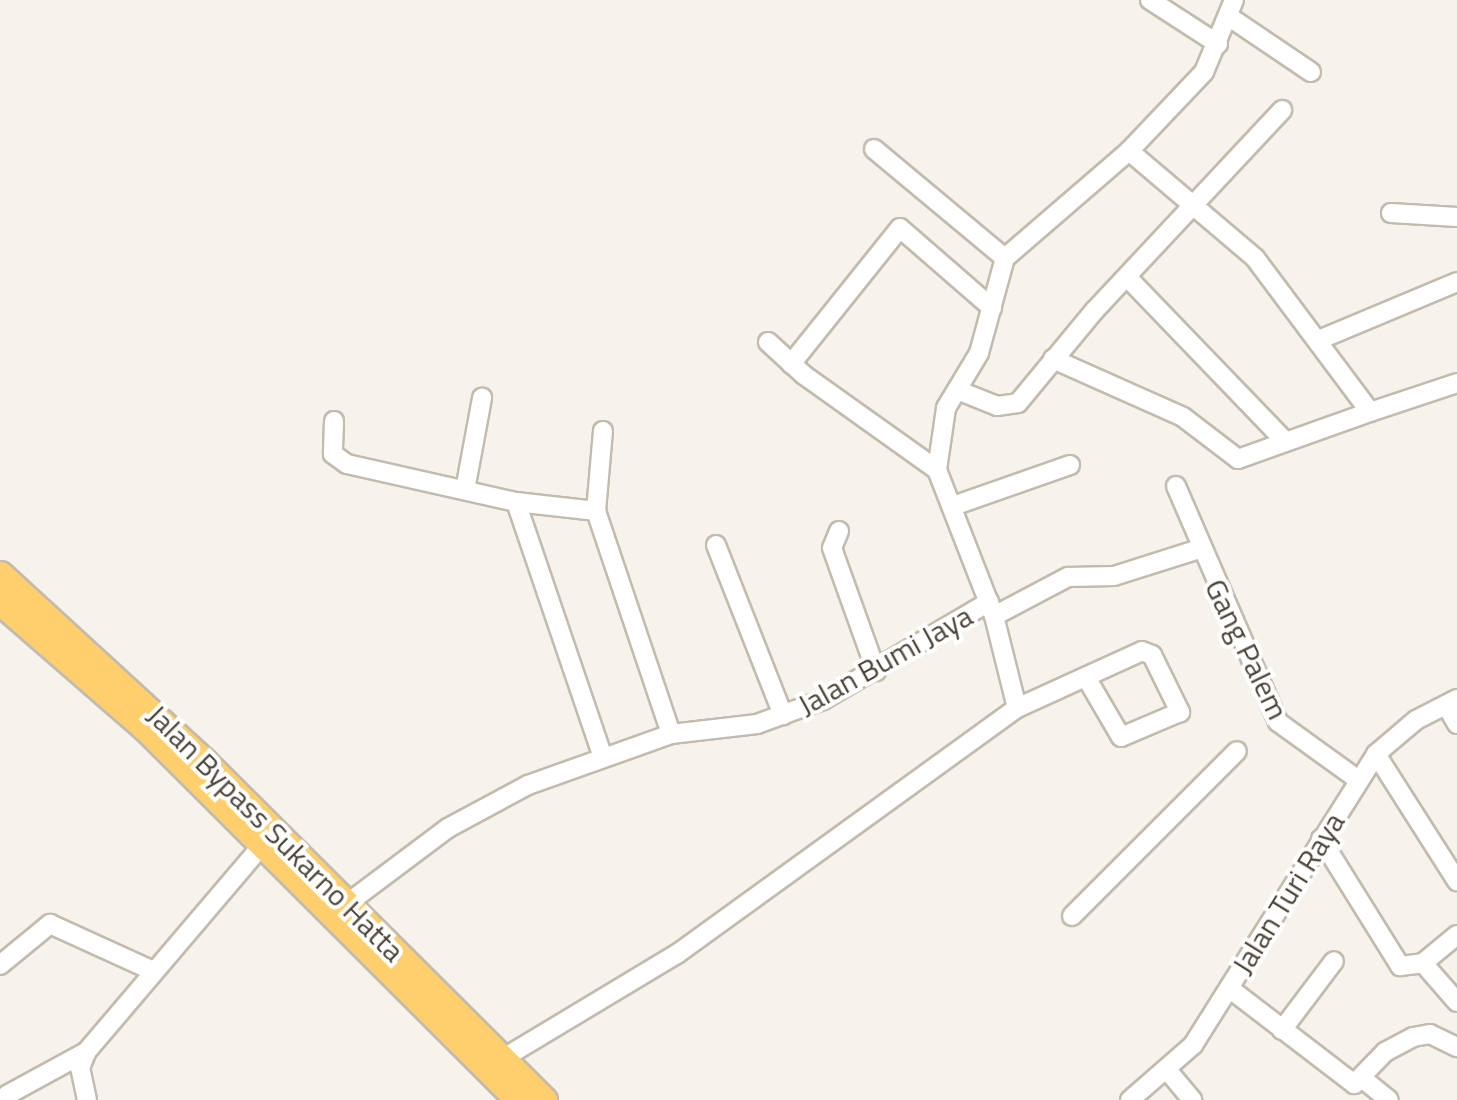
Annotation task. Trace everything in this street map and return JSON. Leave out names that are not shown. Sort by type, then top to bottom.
[{"type":"highway","name":"Jalan Bypass Sukarno Hatta","points":[[0,574],[109,670],[544,1100]]},
{"type":"highway","name":"Jalan Bypass Sukarno Hatta","points":[[0,602],[133,717],[518,1100]]},
{"type":"street","points":[[1150,0],[1218,44]]},
{"type":"street","points":[[937,470],[943,420],[979,353],[1005,258],[1129,151],[1204,72],[1231,8],[1311,72]]},
{"type":"street","points":[[957,390],[997,406],[1014,405],[1282,110]]},
{"type":"street","points":[[874,149],[1005,258]]},
{"type":"street","points":[[1129,151],[1255,258],[1321,339],[1370,412]]},
{"type":"street","points":[[1391,213],[1457,217]]},
{"type":"street","points":[[791,364],[900,228],[992,308]]},
{"type":"street","points":[[1128,278],[1285,441]]},
{"type":"street","points":[[1321,339],[1457,282]]},
{"type":"street","points":[[768,342],[791,364],[937,470],[992,609],[1017,708]]},
{"type":"street","points":[[1052,359],[1183,417],[1234,458],[1457,383]]},
{"type":"street","points":[[465,490],[482,398]]},
{"type":"street","points":[[334,421],[336,460],[516,502],[596,512]]},
{"type":"street","points":[[603,431],[596,512],[671,734]]},
{"type":"street","points":[[953,506],[1070,465]]},
{"type":"street","name":"Gang Palem","points":[[1176,486],[1199,549],[1278,722],[1357,780]]},
{"type":"street","points":[[516,502],[603,757]]},
{"type":"street","points":[[839,532],[832,548],[876,671]]},
{"type":"street","points":[[716,546],[783,715]]},
{"type":"street","name":"Jalan Bumi Jaya","points":[[348,903],[448,828],[528,785],[671,734],[783,715],[992,609],[1068,577],[1114,576],[1199,549]]},
{"type":"street","points":[[502,1059],[677,954],[1017,708],[1086,677],[1146,652],[1180,712],[1121,737],[1086,677]]},
{"type":"street","points":[[1451,702],[1457,724]]},
{"type":"street","name":"Jalan Turi Raya","points":[[1130,1100],[1168,1071],[1230,988],[1376,754],[1451,702]]},
{"type":"street","points":[[1072,916],[1236,751]]},
{"type":"street","points":[[1376,754],[1457,881]]},
{"type":"street","points":[[1322,839],[1400,966],[1423,963],[1457,934]]},
{"type":"street","points":[[87,1100],[80,1068],[87,1051],[150,970],[263,844]]},
{"type":"street","points":[[0,965],[50,924],[150,970]]},
{"type":"street","points":[[1282,1030],[1334,961]]},
{"type":"street","points":[[1423,963],[1457,1002]]},
{"type":"street","points":[[1230,988],[1354,1084],[1385,1052],[1413,1037],[1430,1034],[1457,1047]]},
{"type":"street","points":[[6,1095],[87,1051]]},
{"type":"street","points":[[1168,1071],[1192,1100]]},
{"type":"street","points":[[1363,1078],[1389,1100]]}]
